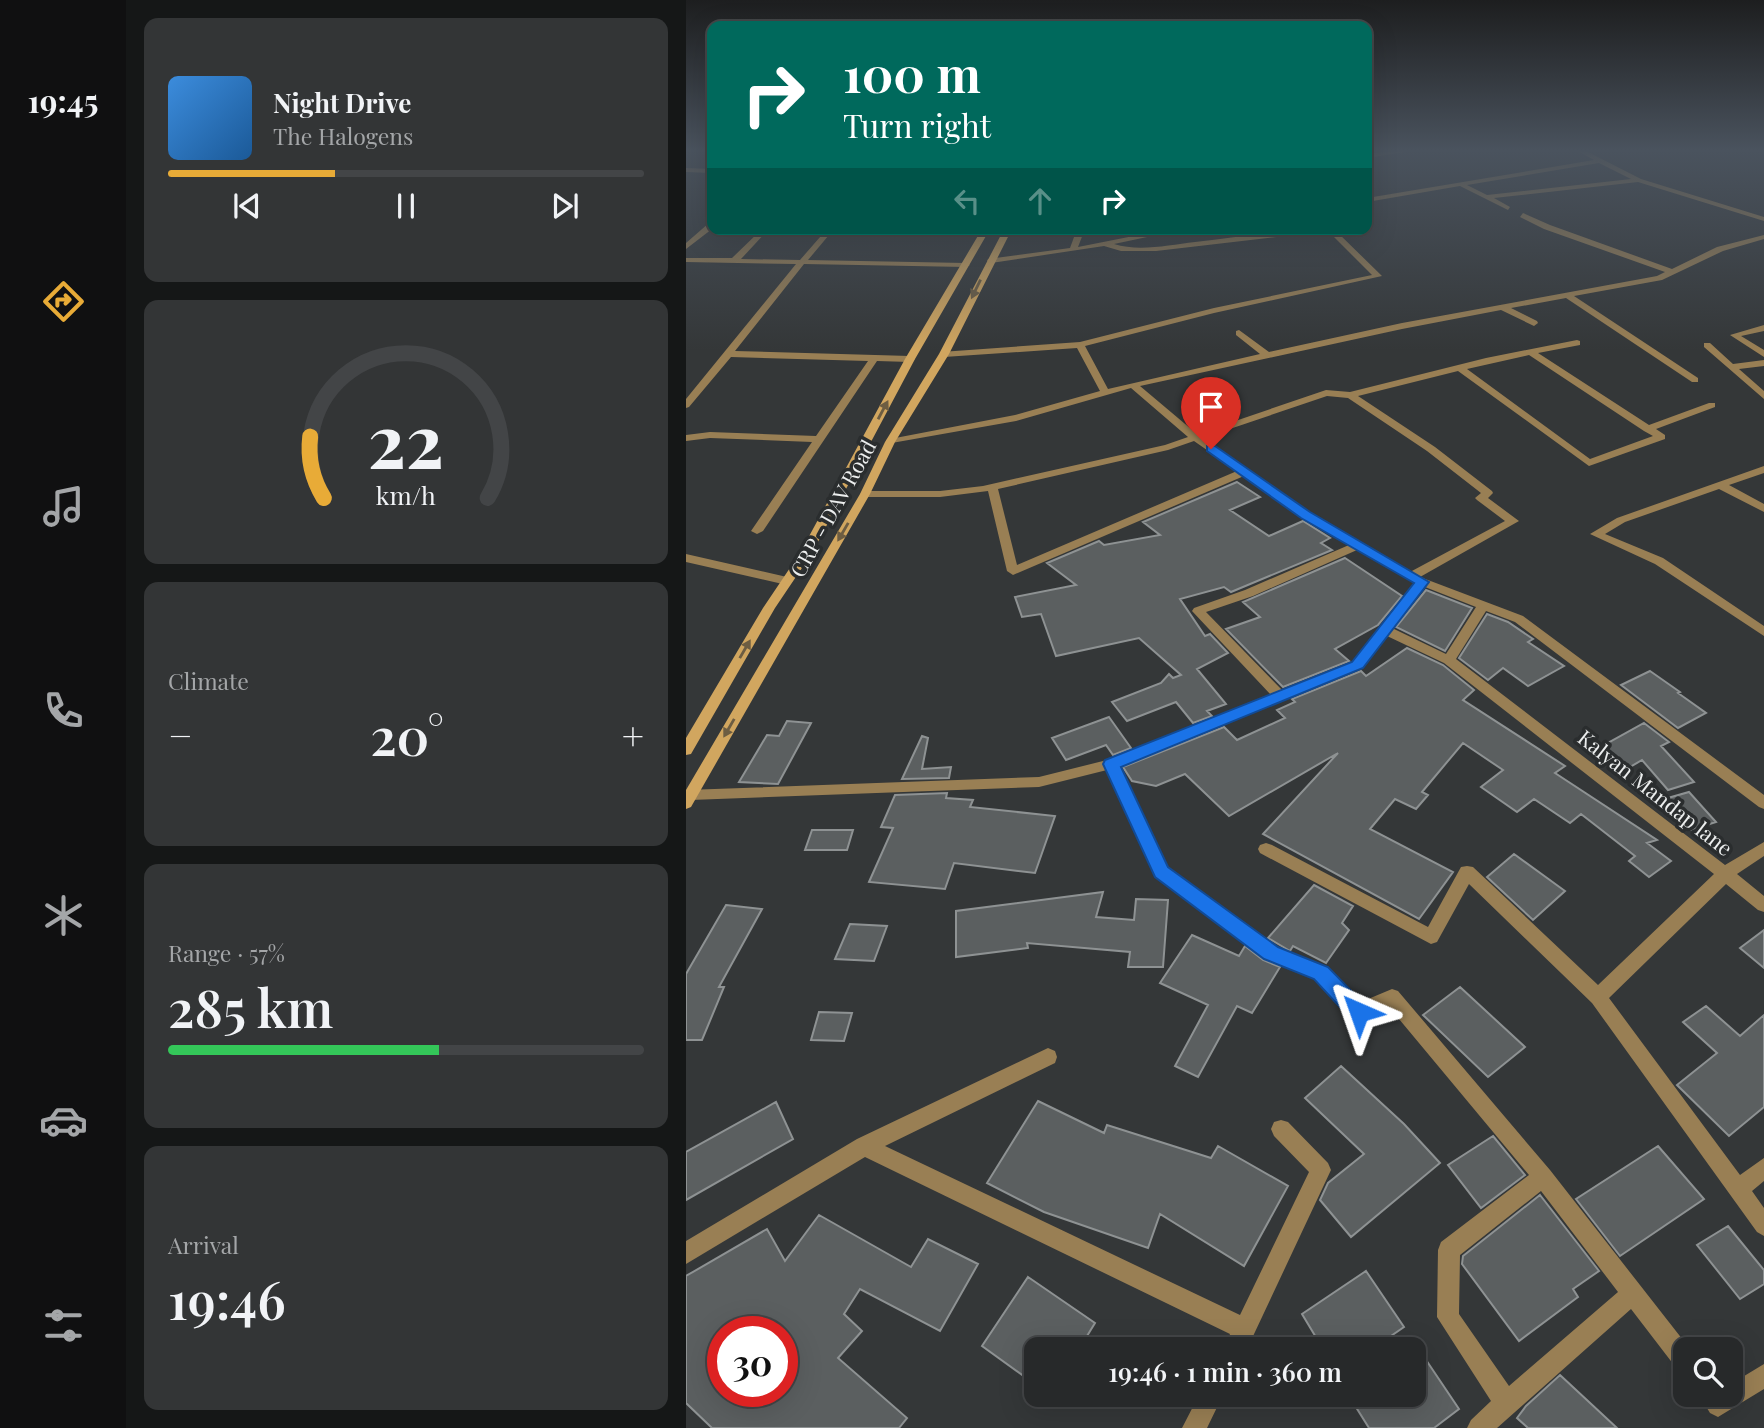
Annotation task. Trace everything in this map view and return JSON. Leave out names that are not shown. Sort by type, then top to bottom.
[{"type":"street","points":[[1526,217],[1547,227],[1673,272]]},
{"type":"street","points":[[686,247],[707,229]]},
{"type":"street","points":[[734,261],[760,235]]},
{"type":"street","points":[[686,405],[826,235]]},
{"type":"street","name":"CRP - DAV Road","points":[[686,750],[806,553],[936,313],[983,235]]},
{"type":"street","name":"CRP - DAV Road","points":[[689,799],[865,494],[890,442],[944,354],[1005,235]]},
{"type":"street","points":[[1073,250],[1079,235]]},
{"type":"street","points":[[990,261],[1073,250],[1151,235]]},
{"type":"street","points":[[1105,244],[1121,249],[1156,249],[1278,235]]},
{"type":"street","points":[[944,354],[1080,345],[1214,311],[1378,276],[1336,235]]},
{"type":"street","points":[[890,442],[1016,418],[1133,385],[1267,355],[1659,278],[1720,249],[1763,238]]},
{"type":"street","points":[[686,261],[966,265]]},
{"type":"street","points":[[1567,295],[1695,380]]},
{"type":"street","points":[[1502,307],[1534,323]]},
{"type":"street","points":[[936,313],[964,314]]},
{"type":"street","points":[[1764,328],[1734,335],[1764,354]]},
{"type":"street","points":[[1239,333],[1267,355]]},
{"type":"street","points":[[865,494],[940,494],[992,487],[1168,447],[1326,393],[1350,395],[1577,343]]},
{"type":"street","points":[[1080,345],[1106,394]]},
{"type":"street","points":[[1707,345],[1764,396]]},
{"type":"street","points":[[1460,368],[1589,463],[1661,437],[1530,352]]},
{"type":"street","points":[[730,354],[911,359]]},
{"type":"street","points":[[757,531],[874,358]]},
{"type":"street","points":[[1731,367],[1764,363]]},
{"type":"street","points":[[1133,385],[1195,437],[1306,515],[1357,546],[1416,579],[1519,619],[1764,803]]},
{"type":"street","points":[[689,799],[1039,782],[1111,764],[1357,665],[1385,630],[1416,579],[1513,521],[1481,498],[1488,493],[1479,486],[1431,449],[1350,395]]},
{"type":"street","points":[[1648,429],[1712,405]]},
{"type":"street","points":[[686,438],[710,435],[819,439]]},
{"type":"street","points":[[1764,469],[1621,520],[1597,534],[1659,561],[1764,632]]},
{"type":"street","points":[[992,487],[1013,571],[1244,472]]},
{"type":"street","points":[[1721,485],[1764,509]]},
{"type":"street","points":[[1279,695],[1198,611],[1248,593],[1357,546]]},
{"type":"street","points":[[686,558],[787,581]]},
{"type":"street","points":[[1449,660],[1484,604]]},
{"type":"street","name":"Kalyan Mandap lane","points":[[1385,630],[1449,660],[1725,874],[1598,997]]},
{"type":"street","points":[[1111,764],[1161,872],[1271,953],[1321,973],[1359,1012],[1392,997],[1543,1177],[1673,1345]]},
{"type":"street","points":[[1764,848],[1725,874],[1764,905]]},
{"type":"street","points":[[1266,849],[1431,937],[1467,872],[1598,997],[1764,1225]]},
{"type":"street","points":[[686,1253],[864,1146],[1048,1057]]},
{"type":"street","points":[[1242,1337],[1321,1170],[1281,1129]]},
{"type":"street","points":[[864,1146],[1246,1330]]},
{"type":"street","points":[[1738,1191],[1764,1168]]},
{"type":"street","points":[[1507,1404],[1448,1317],[1449,1250],[1543,1177]]},
{"type":"street","points":[[1479,1428],[1633,1293]]},
{"type":"street","points":[[1743,1389],[1764,1376]]},
{"type":"street","points":[[1194,1428],[1205,1407]]},
{"type":"building","points":[[1237,482],[1260,497],[1230,510],[1269,536],[1303,521],[1330,538],[1321,543],[1332,550],[1231,592],[1224,587],[1180,599],[1205,636],[1210,634],[1228,653],[1197,669],[1226,704],[1207,711],[1212,716],[1193,723],[1176,702],[1127,721],[1112,702],[1161,683],[1169,674],[1173,678],[1181,675],[1139,638],[1056,656],[1041,614],[1022,617],[1015,597],[1076,585],[1047,563],[1099,541],[1104,545],[1160,535],[1143,522]]},
{"type":"building","points":[[1345,558],[1402,596],[1378,625],[1335,649],[1349,661],[1283,687],[1226,629],[1260,617],[1243,602]]},
{"type":"building","points":[[1426,590],[1472,608],[1445,651],[1396,627]]},
{"type":"building","points":[[1487,614],[1508,622],[1533,639],[1528,642],[1564,666],[1528,686],[1503,668],[1488,680],[1459,658]]},
{"type":"building","points":[[1407,648],[1443,665],[1474,690],[1463,700],[1565,766],[1555,773],[1657,840],[1647,843],[1671,861],[1649,877],[1629,861],[1635,856],[1581,814],[1570,823],[1534,799],[1517,812],[1481,787],[1503,770],[1463,743],[1422,792],[1428,795],[1416,809],[1395,799],[1370,829],[1453,872],[1419,919],[1263,834],[1338,753],[1229,816],[1185,774],[1156,786],[1132,781],[1123,767],[1224,727],[1237,740],[1285,718],[1277,710],[1295,702],[1292,699],[1361,671],[1366,676]]},
{"type":"building","points":[[1650,671],[1706,713],[1678,728],[1621,685]]},
{"type":"building","points":[[1109,717],[1131,748],[1113,755],[1106,745],[1066,760],[1052,738]]},
{"type":"building","points":[[787,721],[811,723],[778,784],[739,782],[767,735],[779,736]]},
{"type":"building","points":[[1644,723],[1669,742],[1661,746],[1694,782],[1668,790],[1642,760],[1618,774],[1590,753]]},
{"type":"building","points":[[922,736],[928,738],[922,769],[951,767],[949,778],[902,779]]},
{"type":"building","points":[[1689,792],[1716,822],[1691,830],[1654,802]]},
{"type":"building","points":[[947,793],[946,798],[973,800],[970,807],[1055,816],[1035,873],[954,863],[945,889],[869,882],[893,828],[881,827],[895,795]]},
{"type":"building","points":[[812,830],[853,830],[847,850],[805,850]]},
{"type":"building","points":[[1514,854],[1565,891],[1533,920],[1487,877]]},
{"type":"building","points":[[1314,885],[1353,906],[1342,923],[1349,930],[1326,963],[1293,946],[1290,951],[1268,938]]},
{"type":"building","points":[[1103,892],[1096,917],[1134,920],[1136,899],[1168,900],[1163,967],[1128,967],[1130,952],[1027,943],[1028,948],[956,957],[956,911]]},
{"type":"building","points":[[726,905],[762,909],[719,987],[724,987],[702,1040],[686,1040],[686,974]]},
{"type":"building","points":[[850,924],[887,926],[874,961],[835,959]]},
{"type":"building","points":[[1764,930],[1764,968],[1740,948]]},
{"type":"building","points":[[1192,935],[1239,956],[1245,946],[1263,960],[1280,967],[1252,1013],[1237,1006],[1198,1077],[1175,1066],[1208,1005],[1160,983]]},
{"type":"building","points":[[1460,987],[1525,1047],[1488,1077],[1423,1015]]},
{"type":"building","points":[[1706,1006],[1740,1036],[1764,1015],[1764,1107],[1729,1136],[1677,1085],[1717,1053],[1683,1022]]},
{"type":"building","points":[[819,1012],[852,1013],[844,1041],[811,1040]]},
{"type":"building","points":[[1341,1066],[1404,1124],[1440,1163],[1351,1237],[1320,1200],[1328,1183],[1364,1154],[1305,1098]]},
{"type":"building","points":[[1038,1101],[1104,1133],[1107,1125],[1211,1158],[1218,1146],[1288,1186],[1244,1266],[1160,1214],[1148,1248],[1044,1212],[987,1183]]},
{"type":"building","points":[[776,1102],[793,1139],[686,1200],[686,1152]]},
{"type":"building","points":[[1493,1136],[1525,1175],[1481,1208],[1448,1165]]},
{"type":"building","points":[[1658,1146],[1704,1199],[1620,1256],[1576,1199]]},
{"type":"building","points":[[1540,1195],[1599,1271],[1573,1289],[1578,1297],[1519,1341],[1462,1264],[1463,1256]]},
{"type":"building","points":[[819,1215],[911,1267],[928,1239],[978,1264],[940,1331],[860,1289],[844,1314],[862,1331],[838,1358],[907,1418],[899,1428],[712,1428],[686,1403],[686,1276],[767,1229],[785,1261]]},
{"type":"building","points":[[1728,1226],[1764,1270],[1764,1284],[1740,1299],[1697,1245]]},
{"type":"building","points":[[1366,1271],[1404,1327],[1389,1337],[1316,1337],[1302,1314]]},
{"type":"building","points":[[1028,1277],[1095,1323],[1086,1337],[1024,1337],[1024,1376],[982,1346]]},
{"type":"building","points":[[1426,1360],[1459,1409],[1434,1428],[1369,1428],[1356,1407],[1426,1407]]},
{"type":"building","points":[[1560,1375],[1617,1428],[1528,1428],[1517,1418],[1526,1406]]},
{"type":"route","points":[[1211,449],[1306,515],[1409,577],[1422,582],[1357,665],[1111,764],[1161,872],[1271,953],[1321,973],[1359,1012]]}]
